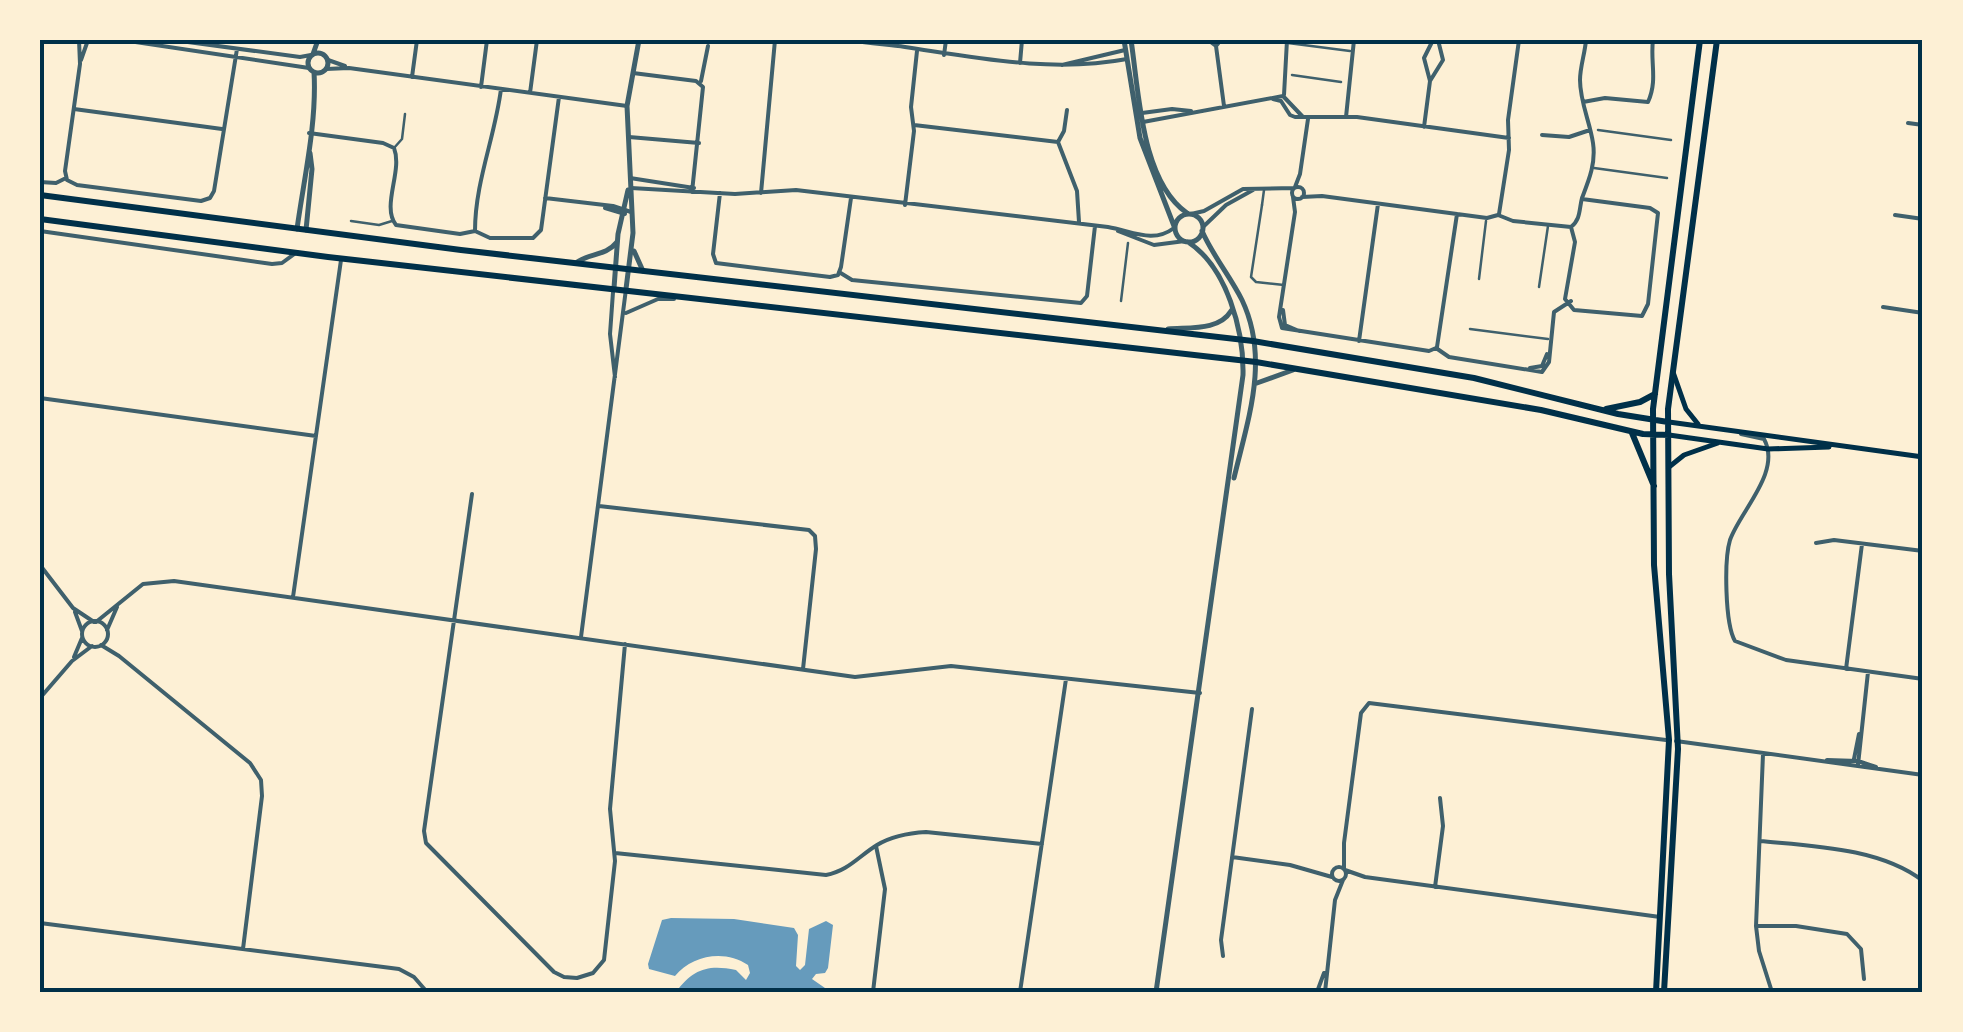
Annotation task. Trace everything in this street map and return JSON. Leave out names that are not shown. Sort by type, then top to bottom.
[{"type":"main road","points":[[1656,992],[1673,741],[1654,565],[1654,394],[1700,40]]},
{"type":"main road","points":[[1664,992],[1673,741],[1668,422],[1717,40]]},
{"type":"main road","points":[[40,195],[616,268],[1240,339],[1474,378],[1653,421],[1923,457]]},
{"type":"main road","points":[[40,219],[341,258],[1243,360],[1540,410],[1654,435],[1768,448],[1842,447]]},
{"type":"main road","points":[[1672,368],[1686,409],[1701,426]]},
{"type":"main road","points":[[1600,410],[1640,402],[1654,394]]},
{"type":"main road","points":[[1632,432],[1655,489]]},
{"type":"main road","points":[[1669,468],[1678,457],[1721,442]]},
{"type":"street","points":[[66,178],[84,40]]},
{"type":"street","points":[[122,40],[312,70],[349,68],[627,106]]},
{"type":"street","points":[[174,40],[300,57],[312,54],[349,68]]},
{"type":"street","points":[[302,230],[315,90],[312,54],[319,40]]},
{"type":"street","points":[[315,90],[326,57],[319,40]]},
{"type":"street","points":[[412,77],[418,40]]},
{"type":"street","points":[[480,86],[487,40]]},
{"type":"street","points":[[530,93],[537,40]]},
{"type":"street","points":[[615,386],[610,334],[617,242],[626,212],[629,178],[627,106],[638,40]]},
{"type":"street","points":[[761,193],[776,40]]},
{"type":"street","points":[[852,40],[944,55],[1058,66],[1130,59]]},
{"type":"street","points":[[944,55],[946,40]]},
{"type":"street","points":[[1020,63],[1022,40]]},
{"type":"street","points":[[1127,40],[1151,174],[1177,236],[1209,262],[1232,309],[1243,360],[1242,400],[1228,502],[1156,992]]},
{"type":"street","points":[[1208,40],[1216,46],[1224,106]]},
{"type":"street","points":[[1216,46],[1222,40]]},
{"type":"street","points":[[1346,116],[1354,40]]},
{"type":"street","points":[[1430,82],[1443,60],[1436,40]]},
{"type":"street","points":[[1424,127],[1430,82],[1424,58],[1436,40]]},
{"type":"street","points":[[1498,215],[1520,40]]},
{"type":"street","points":[[1274,190],[1294,188],[1302,193],[1378,204],[1487,218],[1498,215],[1513,221],[1572,227],[1578,221],[1592,168],[1590,130],[1580,78],[1586,40]]},
{"type":"street","points":[[1583,102],[1606,98],[1648,102],[1655,72],[1651,58],[1653,40]]},
{"type":"street","points":[[1353,52],[1287,41],[1282,99],[1290,115],[1346,116],[1509,138]]},
{"type":"street","points":[[693,190],[704,92],[700,82],[708,46]]},
{"type":"street","points":[[66,178],[77,185],[205,201],[214,191],[236,48]]},
{"type":"street","points":[[906,205],[918,50]]},
{"type":"street","points":[[1058,66],[1129,50]]},
{"type":"street","points":[[634,74],[700,82]]},
{"type":"street","points":[[1292,75],[1341,82]]},
{"type":"street","points":[[474,231],[484,160],[496,126],[501,89]]},
{"type":"street","points":[[392,222],[400,227],[460,234],[474,231],[490,238],[535,238],[541,230],[559,97]]},
{"type":"street","points":[[1139,118],[1174,118],[1191,111],[1282,99]]},
{"type":"street","points":[[74,108],[224,130]]},
{"type":"street","points":[[1058,142],[1067,110]]},
{"type":"street","points":[[394,148],[402,139],[404,114]]},
{"type":"street","points":[[1305,117],[1302,193],[1295,212],[1281,323],[1301,332],[1429,351],[1436,348],[1458,214]]},
{"type":"street","points":[[1139,118],[1165,190],[1172,201],[1199,218],[1241,298],[1253,341],[1256,384],[1228,502]]},
{"type":"street","points":[[1908,122],[1923,124]]},
{"type":"street","points":[[914,125],[1058,142]]},
{"type":"street","points":[[1542,135],[1564,138],[1590,130]]},
{"type":"street","points":[[1598,130],[1671,140]]},
{"type":"street","points":[[310,133],[394,148],[398,159],[392,222]]},
{"type":"street","points":[[629,136],[699,143]]},
{"type":"street","points":[[1058,142],[1078,191],[1079,224]]},
{"type":"street","points":[[1592,168],[1667,178]]},
{"type":"street","points":[[1295,212],[1294,188],[1300,174]]},
{"type":"street","points":[[40,182],[54,183],[66,178]]},
{"type":"street","points":[[629,178],[693,190]]},
{"type":"street","points":[[628,187],[720,193],[796,190],[1108,227],[1154,238],[1174,227],[1178,218],[1204,210],[1244,189],[1261,188],[1293,196],[1302,193]]},
{"type":"street","points":[[1261,188],[1252,279],[1286,286]]},
{"type":"street","points":[[1108,227],[1146,244],[1186,242],[1197,239],[1226,205],[1261,188]]},
{"type":"street","points":[[720,193],[713,253],[716,263],[827,277],[839,272]]},
{"type":"street","points":[[545,198],[626,212]]},
{"type":"street","points":[[839,272],[851,198]]},
{"type":"street","points":[[1572,227],[1575,242],[1569,302],[1574,310],[1637,316],[1646,312],[1660,217],[1655,210],[1582,199]]},
{"type":"street","points":[[1359,341],[1378,204]]},
{"type":"street","points":[[626,212],[633,248],[643,271]]},
{"type":"street","points":[[1895,215],[1923,219]]},
{"type":"street","points":[[1478,279],[1487,218]]},
{"type":"street","points":[[352,221],[380,226],[392,222]]},
{"type":"street","points":[[839,272],[852,280],[1082,303],[1087,299],[1095,226]]},
{"type":"street","points":[[1539,288],[1548,226]]},
{"type":"street","points":[[40,231],[272,264],[282,264],[297,252]]},
{"type":"street","points":[[576,263],[617,242]]},
{"type":"street","points":[[1122,300],[1128,242]]},
{"type":"street","points":[[580,638],[633,248]]},
{"type":"street","points":[[293,597],[341,258]]},
{"type":"street","points":[[624,314],[658,299],[703,298]]},
{"type":"street","points":[[1436,348],[1449,357],[1525,368],[1542,366],[1549,350],[1554,312],[1569,302]]},
{"type":"street","points":[[1883,307],[1923,313]]},
{"type":"street","points":[[1160,329],[1210,326],[1226,319],[1232,309]]},
{"type":"street","points":[[1470,329],[1550,340]]},
{"type":"street","points":[[1256,384],[1296,368]]},
{"type":"street","points":[[40,398],[316,436]]},
{"type":"street","points":[[1732,430],[1764,440],[1768,448],[1762,480],[1735,528],[1728,549],[1731,634],[1735,642],[1770,655],[1923,679]]},
{"type":"street","points":[[472,494],[424,831],[426,843],[564,978],[592,973],[604,960],[614,853],[610,809],[625,644]]},
{"type":"street","points":[[599,506],[809,530],[816,549],[803,669]]},
{"type":"street","points":[[1816,542],[1923,551]]},
{"type":"street","points":[[1846,668],[1862,544]]},
{"type":"street","points":[[40,565],[73,608],[82,634],[92,646]]},
{"type":"street","points":[[72,661],[82,634],[95,622],[142,584],[163,580],[856,677],[951,666],[1200,694]]},
{"type":"street","points":[[101,645],[116,607]]},
{"type":"street","points":[[73,608],[107,632],[119,656]]},
{"type":"street","points":[[40,698],[72,661],[92,646],[101,645],[259,774],[262,796],[243,949]]},
{"type":"street","points":[[1856,763],[1868,672]]},
{"type":"street","points":[[1020,992],[1066,679]]},
{"type":"street","points":[[1335,900],[1345,869],[1344,843],[1361,713],[1366,704],[1378,702],[1923,775]]},
{"type":"street","points":[[1223,956],[1221,940],[1252,709]]},
{"type":"street","points":[[1762,992],[1771,991],[1756,926],[1764,753]]},
{"type":"street","points":[[1435,887],[1443,826],[1440,798]]},
{"type":"street","points":[[614,853],[826,875],[841,872],[876,846],[899,835],[926,832],[1042,844]]},
{"type":"street","points":[[1760,841],[1875,856],[1923,881]]},
{"type":"street","points":[[1325,992],[1335,900],[1333,877],[1344,843]]},
{"type":"street","points":[[873,992],[885,888],[876,846]]},
{"type":"street","points":[[1232,858],[1314,870],[1343,879],[1365,877],[1660,918]]},
{"type":"street","points":[[1314,870],[1345,869],[1365,877]]},
{"type":"street","points":[[40,923],[398,969],[414,977],[427,992]]},
{"type":"street","points":[[1756,926],[1796,926],[1847,934],[1860,949],[1864,978]]},
{"type":"street","points":[[1317,992],[1326,968]]},
{"type":"water","points":[[734,919],[794,928],[798,935],[796,966],[800,970],[805,965],[809,929],[826,921],[833,925],[828,968],[812,979],[825,992],[676,992],[702,970],[736,970],[746,980],[750,973],[748,965],[739,960],[719,956],[690,963],[675,976],[649,969],[662,920]]}]
